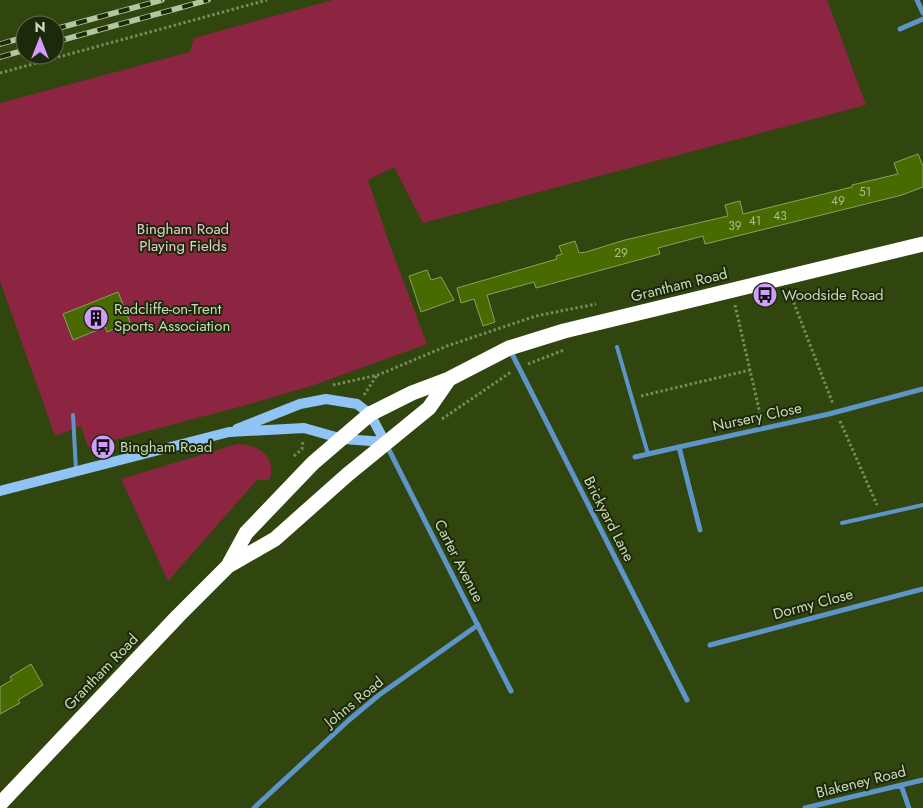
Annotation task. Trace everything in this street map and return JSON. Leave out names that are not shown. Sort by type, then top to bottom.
[{"type":"highway","name":"Grantham Road","points":[[228,566],[246,533],[308,468],[370,414],[412,393],[449,379],[509,348],[572,329],[923,244]]},
{"type":"highway","name":"Grantham Road","points":[[0,804],[178,616],[228,566],[275,539],[385,442],[429,408],[449,379]]},
{"type":"street","points":[[917,0],[923,13]]},
{"type":"street","points":[[900,29],[923,19]]},
{"type":"street","name":"Brickyard Lane","points":[[509,348],[687,700]]},
{"type":"street","name":"Nursery Close","points":[[635,457],[836,412],[923,389]]},
{"type":"street","points":[[0,491],[229,432],[300,404],[326,399],[357,404],[370,414],[385,442]]},
{"type":"street","points":[[229,432],[304,428],[343,439],[385,442]]},
{"type":"street","name":"Carter Avenue","points":[[385,442],[511,691]]},
{"type":"street","points":[[680,447],[700,530]]},
{"type":"street","name":"Dormy Close","points":[[710,645],[923,589]]},
{"type":"street","name":"Johns Road","points":[[254,808],[349,720],[379,695],[478,625]]},
{"type":"street","name":"Blakeney Road","points":[[805,808],[923,780]]},
{"type":"street","points":[[901,785],[909,808]]},
{"type":"lane","points":[[617,347],[648,454]]},
{"type":"lane","points":[[72,415],[76,471]]},
{"type":"lane","points":[[842,523],[923,505]]},
{"type":"path","points":[[0,73],[267,0]]},
{"type":"path","points":[[784,278],[836,412],[881,514]]},
{"type":"path","points":[[731,290],[763,429]]},
{"type":"path","points":[[326,388],[378,375],[446,346],[536,316],[573,310]]},
{"type":"path","points":[[632,398],[750,370]]},
{"type":"path","points":[[357,404],[378,375]]},
{"type":"path","points":[[294,456],[302,449],[303,439]]},
{"type":"green space","name":"Bingham Road Playing Fields","points":[[333,0],[827,0],[866,105],[423,223],[394,167],[368,180],[389,243],[427,344],[314,385],[88,447],[81,426],[55,436],[0,281],[0,103],[190,52],[194,38]]},
{"type":"green space","points":[[237,444],[252,446],[264,453],[271,465],[269,480],[257,480],[168,581],[121,479]]},
{"type":"building","points":[[918,154],[923,166],[923,187],[902,195],[705,244],[703,236],[658,248],[660,254],[536,288],[534,282],[487,295],[495,322],[483,326],[474,299],[461,303],[457,288],[557,259],[556,256],[562,254],[559,246],[575,241],[579,253],[586,252],[625,240],[728,216],[725,205],[740,201],[743,214],[852,187],[852,185],[898,174],[894,163]]},
{"type":"building","points":[[427,270],[431,280],[441,277],[454,300],[421,312],[409,276]]},
{"type":"building","name":"Radcliffe-on-Trent Sports Association","points":[[118,292],[130,322],[107,332],[105,327],[73,340],[63,314]]},
{"type":"building","points":[[31,664],[43,685],[18,700],[20,703],[0,714],[0,687],[12,680],[10,677]]},
{"type":"railway","points":[[65,26],[162,0]]},
{"type":"railway","points":[[65,39],[208,0]]},
{"type":"railway","points":[[0,44],[15,40]]},
{"type":"railway","points":[[0,57],[15,53]]},
{"type":"place","name":"Woodside Road","points":[[765,295]]},
{"type":"place","name":"Radcliffe-on-Trent Sports Association","points":[[96,318]]},
{"type":"place","name":"Bingham Road","points":[[103,447]]}]
